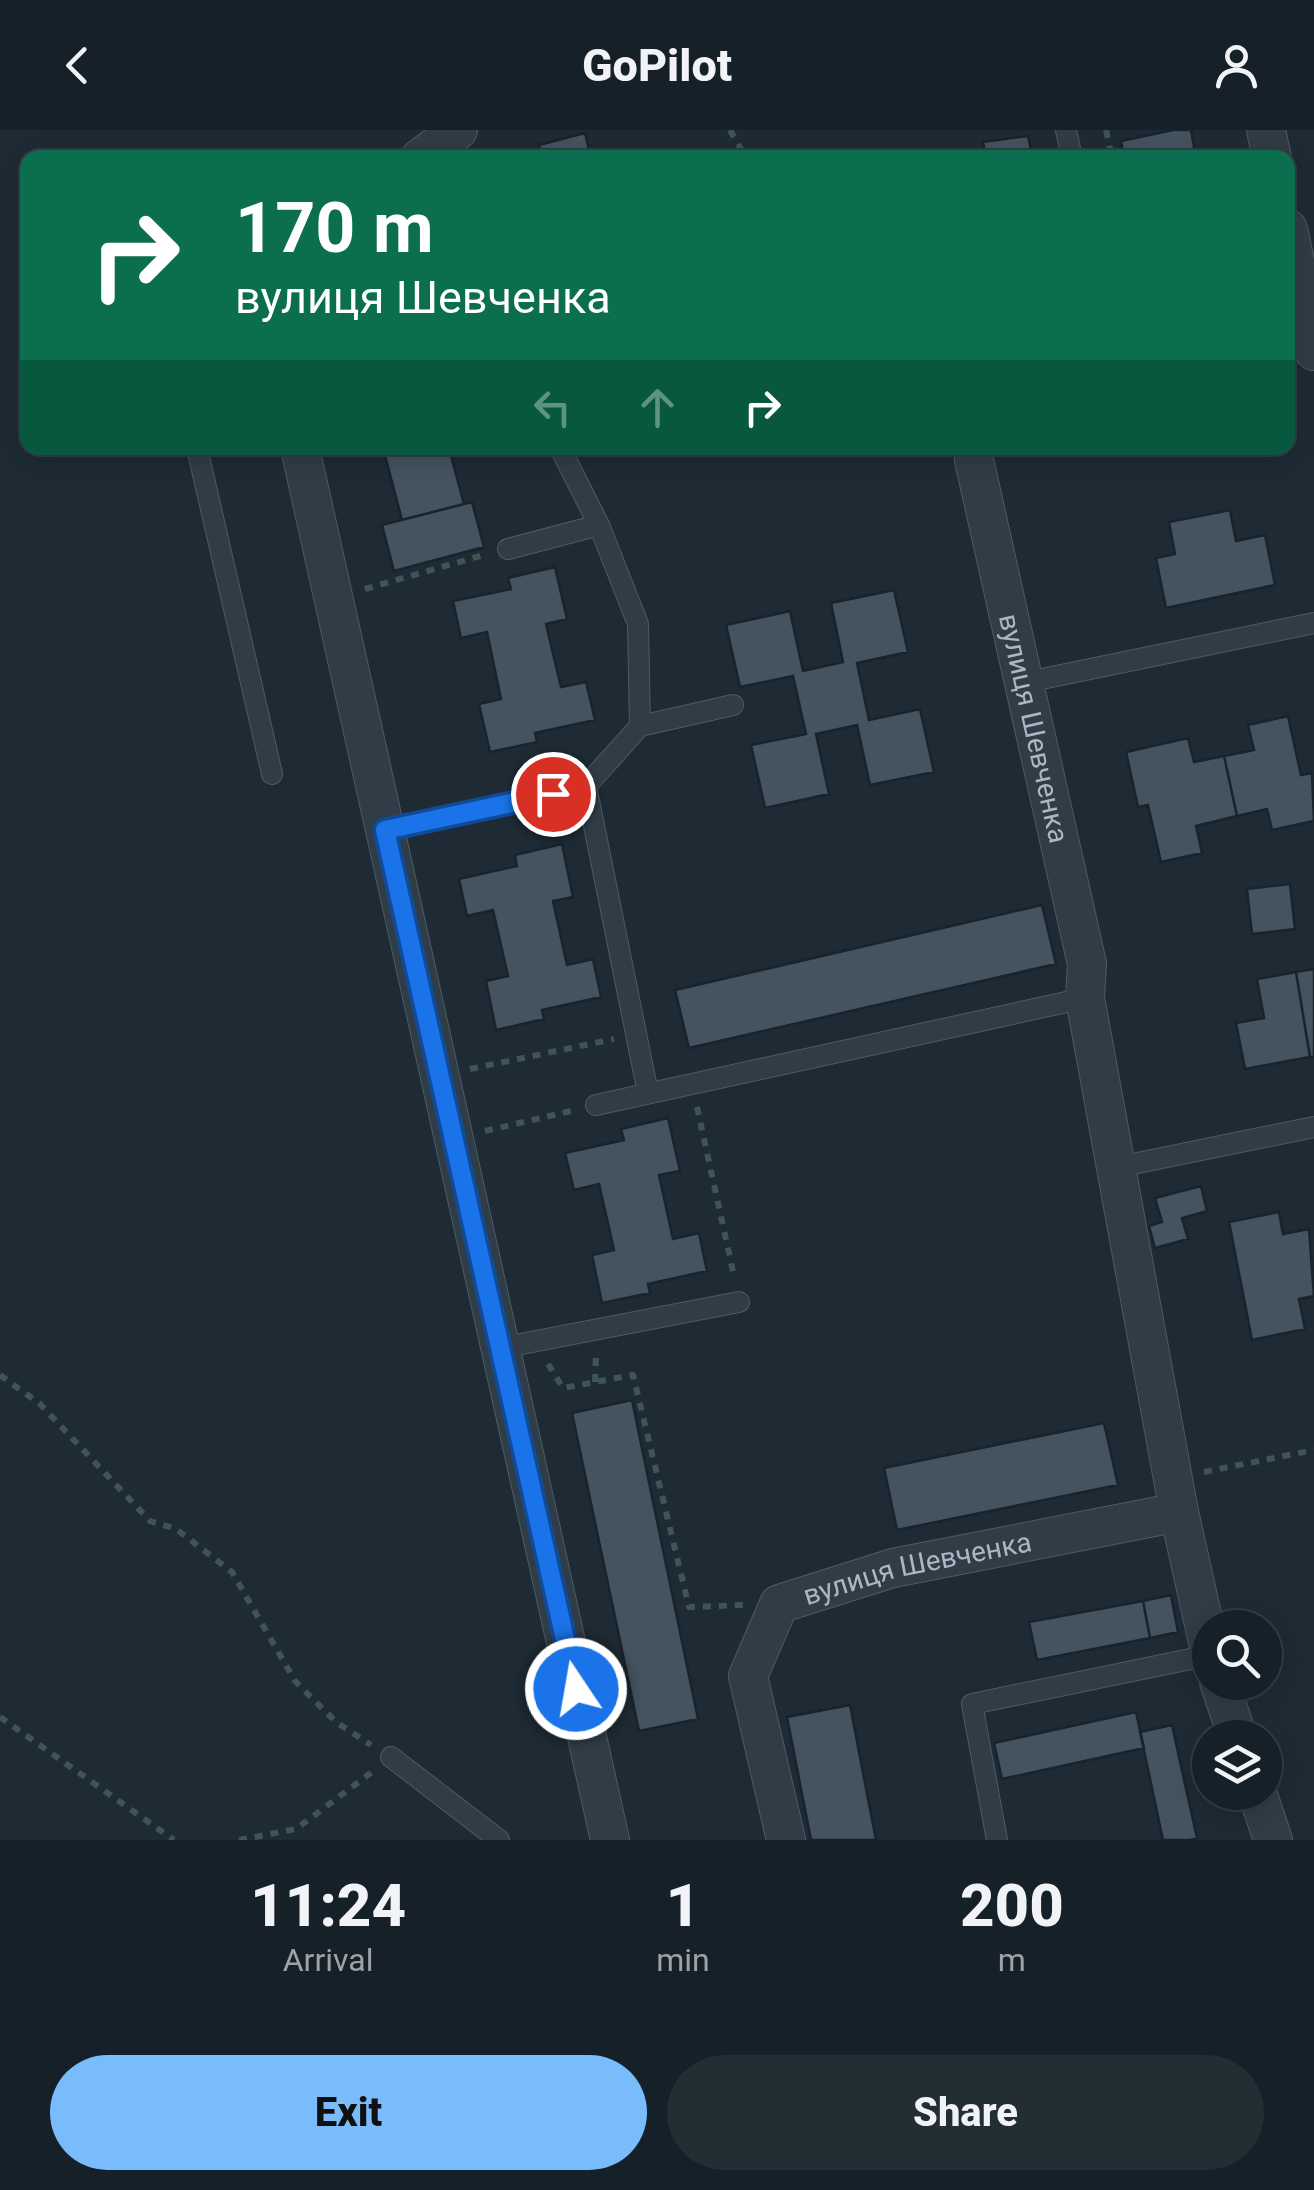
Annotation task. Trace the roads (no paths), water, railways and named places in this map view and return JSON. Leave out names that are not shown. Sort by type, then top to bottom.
[{"type":"street","points":[[431,150],[458,130]]},
{"type":"street","points":[[1295,263],[1314,351]]},
{"type":"street","points":[[302,455],[454,1139],[518,1345],[610,1840]]},
{"type":"street","name":"вулиця Шевченка","points":[[974,460],[1088,964],[1085,998],[1201,1610]]},
{"type":"street","name":"вулиця Шевченка","points":[[786,1840],[748,1676],[779,1604],[892,1568],[1176,1495]]},
{"type":"street","points":[[1263,1810],[1273,1840]]},
{"type":"lane","points":[[199,455],[272,774]]},
{"type":"lane","points":[[564,455],[599,524],[638,624],[640,726]]},
{"type":"lane","points":[[508,548],[599,524]]},
{"type":"lane","points":[[1027,682],[1314,622]]},
{"type":"lane","points":[[385,830],[586,786],[640,726],[733,705]]},
{"type":"lane","points":[[586,786],[648,1094]]},
{"type":"lane","points":[[596,1105],[1085,998]]},
{"type":"lane","points":[[1118,1168],[1314,1126]]},
{"type":"lane","points":[[518,1345],[739,1302]]},
{"type":"lane","points":[[997,1840],[972,1704],[1192,1657]]},
{"type":"lane","points":[[392,1757],[498,1840]]}]
